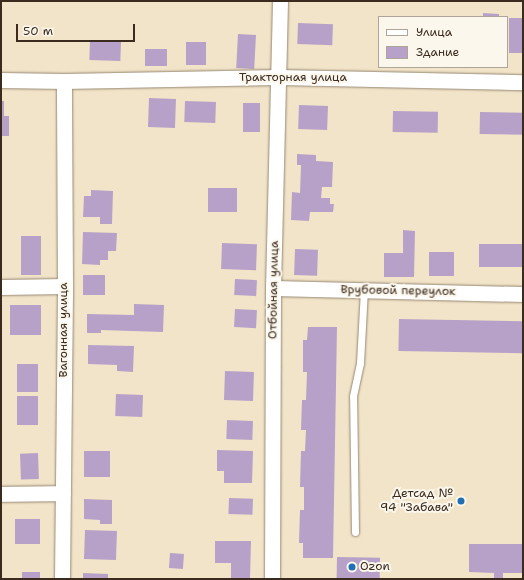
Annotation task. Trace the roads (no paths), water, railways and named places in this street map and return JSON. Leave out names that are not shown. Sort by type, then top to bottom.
[{"type":"street","name":"Отбойная улица","points":[[272,579],[274,288],[280,1]]},
{"type":"street","name":"Тракторная улица","points":[[1,80],[64,81],[278,77],[523,82]]},
{"type":"street","name":"Вагонная улица","points":[[62,579],[65,286],[64,81]]},
{"type":"street","points":[[1,287],[65,286]]},
{"type":"street","name":"Врубовой переулок","points":[[274,288],[523,294]]},
{"type":"street","points":[[1,494],[63,493]]},
{"type":"lane","points":[[355,532],[353,396],[360,363],[364,290]]},
{"type":"place","name":"Детсад № 94 \"Забава\"","points":[[461,501]]},
{"type":"place","name":"Ozon","points":[[352,567]]}]
